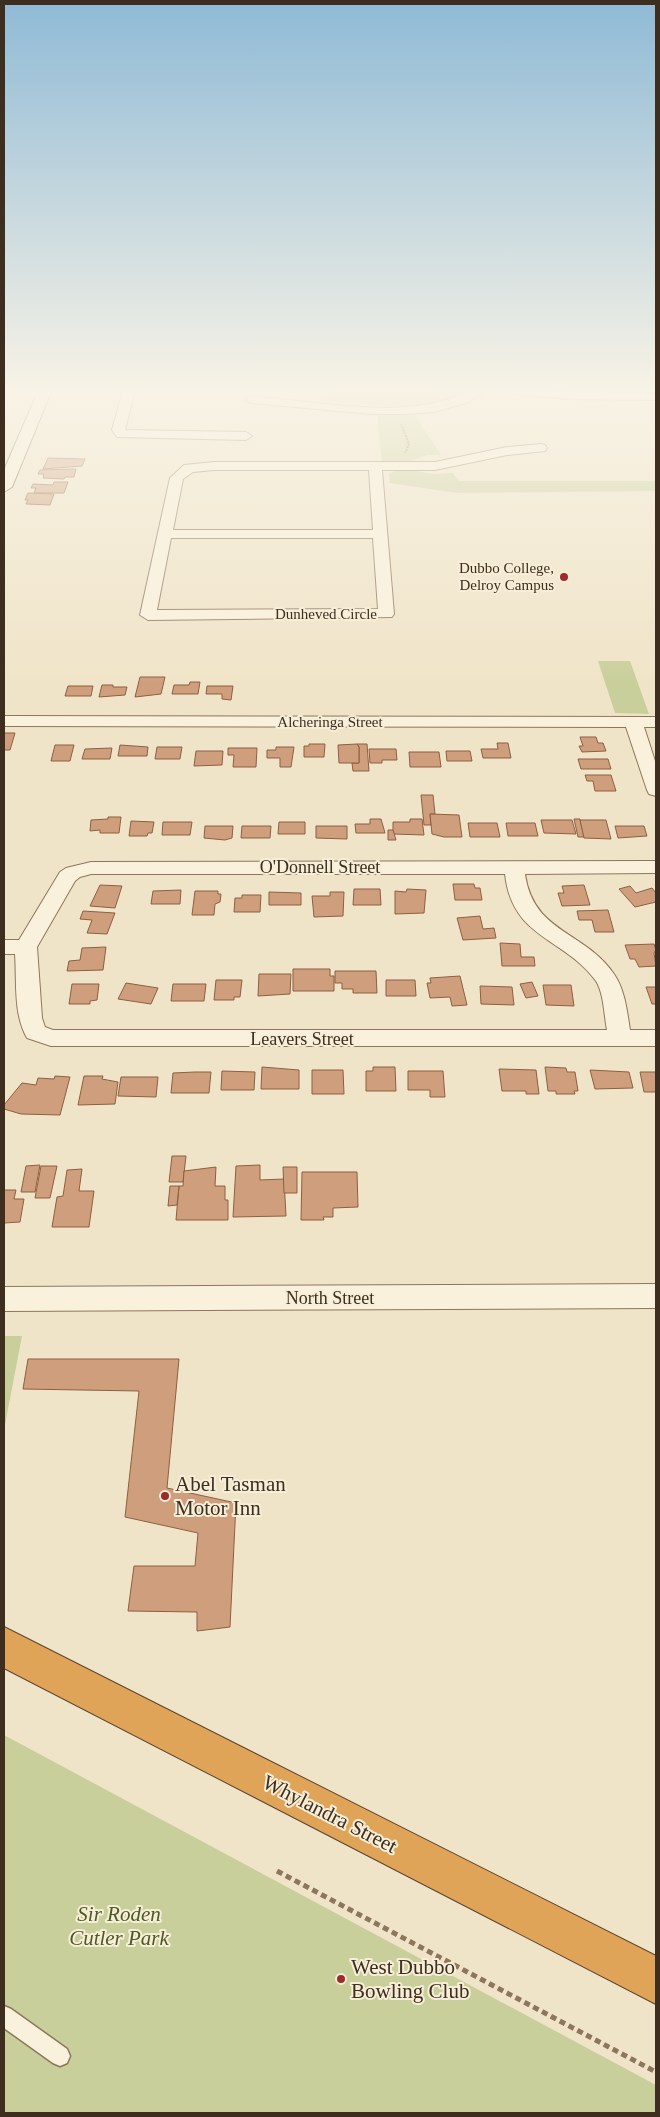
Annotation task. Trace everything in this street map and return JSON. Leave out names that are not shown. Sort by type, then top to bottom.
[{"type":"highway","name":"Whylandra Street","points":[[4,1647],[656,1981]]},
{"type":"street","name":"Dunheved Circle","points":[[175,486],[148,615],[386,614],[376,486]]},
{"type":"street","points":[[164,534],[380,534]]},
{"type":"street","name":"Alcheringa Street","points":[[4,722],[656,722]]},
{"type":"street","points":[[633,722],[656,790]]},
{"type":"street","name":"O'Donnell Street","points":[[15,947],[67,878],[73,872],[91,868],[656,867]]},
{"type":"street","points":[[514,868],[514,887],[529,914],[548,933],[580,951],[607,980],[620,1038]]},
{"type":"street","name":"Leavers Street","points":[[15,947],[30,1018],[35,1032],[51,1038],[656,1038]]},
{"type":"street","name":"North Street","points":[[4,1299],[656,1296]]},
{"type":"lane","points":[[4,2016],[60,2056]]},
{"type":"path","points":[[277,1871],[656,2072]]},
{"type":"green space","points":[[409,486],[656,486],[656,491],[457,493]]},
{"type":"green space","points":[[598,661],[630,661],[649,714],[615,713]]},
{"type":"green space","points":[[4,1336],[22,1336],[4,1430]]},
{"type":"green space","name":"Sir Roden Cutler Park","points":[[4,1735],[656,2085],[656,2113],[4,2113]]},
{"type":"building","points":[[32,486],[67,486],[64,493],[34,493],[36,488],[31,488]]},
{"type":"building","points":[[28,493],[54,494],[50,505],[26,504],[28,500],[25,500]]},
{"type":"building","points":[[140,677],[165,677],[161,694],[135,697]]},
{"type":"building","points":[[190,682],[200,682],[198,694],[172,694],[174,685],[189,685]]},
{"type":"building","points":[[102,685],[127,687],[125,695],[99,697]]},
{"type":"building","points":[[68,686],[93,686],[91,696],[65,696]]},
{"type":"building","points":[[207,686],[233,686],[231,700],[222,699],[222,694],[206,694]]},
{"type":"building","points":[[4,733],[15,733],[10,750],[4,750]]},
{"type":"building","points":[[580,737],[596,737],[598,743],[603,743],[606,751],[582,752],[579,746],[583,746]]},
{"type":"building","points":[[497,743],[508,743],[511,758],[483,758],[481,749],[498,749]]},
{"type":"building","points":[[309,744],[325,744],[324,757],[304,757],[304,746],[309,746]]},
{"type":"building","points":[[357,744],[367,744],[369,771],[353,771],[352,763],[359,763],[359,747]]},
{"type":"building","points":[[357,744],[359,747],[359,763],[339,763],[338,745]]},
{"type":"building","points":[[55,745],[74,745],[70,761],[51,761]]},
{"type":"building","points":[[120,745],[148,747],[147,756],[118,756]]},
{"type":"building","points":[[157,747],[182,747],[180,759],[155,759]]},
{"type":"building","points":[[276,747],[294,747],[291,767],[280,767],[280,758],[267,758],[267,750],[276,750]]},
{"type":"building","points":[[112,748],[110,759],[82,759],[85,749]]},
{"type":"building","points":[[228,748],[257,748],[256,767],[233,767],[234,755],[228,755]]},
{"type":"building","points":[[369,749],[396,749],[397,760],[382,760],[382,763],[370,763]]},
{"type":"building","points":[[196,751],[223,751],[222,765],[194,766]]},
{"type":"building","points":[[446,751],[470,751],[472,761],[447,761]]},
{"type":"building","points":[[409,752],[439,752],[441,767],[410,767]]},
{"type":"building","points":[[578,759],[608,759],[611,769],[581,769]]},
{"type":"building","points":[[585,775],[611,775],[616,791],[595,791],[593,781],[587,781]]},
{"type":"building","points":[[421,795],[433,795],[435,814],[430,814],[431,825],[424,825]]},
{"type":"building","points":[[430,814],[459,815],[462,837],[444,837],[432,834]]},
{"type":"building","points":[[108,817],[121,817],[119,833],[100,833],[100,830],[90,831],[91,820],[108,819]]},
{"type":"building","points":[[370,819],[381,819],[385,833],[356,833],[355,824],[370,824]]},
{"type":"building","points":[[410,819],[422,819],[424,835],[393,834],[393,822],[410,822]]},
{"type":"building","points":[[574,819],[580,819],[584,837],[578,837]]},
{"type":"building","points":[[541,820],[572,820],[576,834],[544,833]]},
{"type":"building","points":[[580,820],[606,820],[611,839],[584,838]]},
{"type":"building","points":[[131,821],[154,822],[152,833],[148,833],[147,836],[129,836]]},
{"type":"building","points":[[163,822],[192,822],[190,835],[162,835]]},
{"type":"building","points":[[279,822],[305,822],[305,834],[278,834]]},
{"type":"building","points":[[468,823],[497,823],[500,837],[470,837]]},
{"type":"building","points":[[506,823],[535,823],[538,836],[508,836]]},
{"type":"building","points":[[205,826],[233,826],[232,838],[225,840],[204,838]]},
{"type":"building","points":[[242,826],[271,826],[270,838],[241,838]]},
{"type":"building","points":[[316,826],[347,826],[347,839],[316,838]]},
{"type":"building","points":[[615,826],[644,826],[647,836],[618,838]]},
{"type":"building","points":[[388,830],[393,830],[396,840],[388,840]]},
{"type":"building","points":[[453,884],[474,884],[475,888],[480,888],[482,900],[455,900]]},
{"type":"building","points":[[100,885],[122,886],[115,908],[90,906]]},
{"type":"building","points":[[584,885],[590,905],[562,906],[558,893],[564,893],[562,886]]},
{"type":"building","points":[[630,886],[636,893],[652,888],[656,893],[656,902],[635,907],[619,889]]},
{"type":"building","points":[[354,889],[380,889],[381,905],[353,905]]},
{"type":"building","points":[[407,889],[426,890],[424,913],[395,914],[395,891],[406,892]]},
{"type":"building","points":[[181,890],[180,904],[151,904],[153,891]]},
{"type":"building","points":[[195,891],[218,891],[218,894],[221,894],[220,902],[215,904],[214,915],[192,915]]},
{"type":"building","points":[[269,892],[301,893],[301,905],[269,905]]},
{"type":"building","points":[[330,892],[344,892],[343,916],[314,917],[312,896],[330,896]]},
{"type":"building","points":[[242,895],[261,895],[260,912],[234,912],[235,898],[242,898]]},
{"type":"building","points":[[608,910],[614,932],[595,932],[592,920],[579,920],[577,911]]},
{"type":"building","points":[[83,911],[115,913],[107,934],[87,933],[92,920],[80,919]]},
{"type":"building","points":[[480,916],[483,929],[494,928],[496,938],[463,940],[457,918]]},
{"type":"building","points":[[500,943],[520,944],[521,957],[534,957],[535,966],[502,966]]},
{"type":"building","points":[[654,944],[656,966],[639,967],[635,959],[630,959],[625,945]]},
{"type":"building","points":[[106,947],[103,970],[67,971],[69,961],[80,960],[82,948]]},
{"type":"building","points":[[293,969],[330,969],[330,976],[334,976],[334,991],[293,991]]},
{"type":"building","points":[[335,971],[376,971],[377,993],[353,993],[353,989],[342,989],[342,983],[335,983]]},
{"type":"building","points":[[259,974],[291,974],[290,994],[258,996]]},
{"type":"building","points":[[460,976],[467,1005],[452,1006],[450,997],[430,998],[427,983],[431,983],[430,978]]},
{"type":"building","points":[[216,980],[242,980],[240,997],[234,997],[234,1000],[214,1000]]},
{"type":"building","points":[[386,980],[415,980],[416,996],[386,996]]},
{"type":"building","points":[[532,982],[538,996],[526,998],[520,984]]},
{"type":"building","points":[[126,983],[158,988],[151,1004],[118,999]]},
{"type":"building","points":[[72,984],[99,984],[97,1000],[90,1001],[90,1004],[69,1004]]},
{"type":"building","points":[[173,984],[206,984],[204,1001],[171,1001]]},
{"type":"building","points":[[543,985],[571,985],[574,1006],[546,1005]]},
{"type":"building","points":[[480,986],[512,987],[514,1005],[481,1004]]},
{"type":"building","points":[[646,987],[656,987],[656,1004],[652,1004]]},
{"type":"building","points":[[262,1067],[299,1070],[299,1089],[261,1089]]},
{"type":"building","points":[[373,1067],[395,1067],[396,1091],[366,1091],[366,1071],[373,1071]]},
{"type":"building","points":[[545,1067],[566,1068],[567,1072],[575,1072],[578,1091],[574,1091],[575,1094],[556,1094],[556,1091],[548,1091]]},
{"type":"building","points":[[499,1069],[536,1070],[539,1094],[526,1094],[526,1091],[502,1091]]},
{"type":"building","points":[[312,1070],[343,1070],[344,1094],[312,1094]]},
{"type":"building","points":[[590,1070],[629,1072],[633,1088],[595,1089]]},
{"type":"building","points":[[222,1071],[255,1072],[254,1090],[221,1090]]},
{"type":"building","points":[[408,1071],[443,1071],[445,1097],[430,1097],[430,1090],[408,1090]]},
{"type":"building","points":[[211,1072],[209,1093],[171,1093],[173,1073]]},
{"type":"building","points":[[640,1072],[656,1072],[656,1092],[644,1092]]},
{"type":"building","points":[[55,1076],[70,1077],[60,1115],[21,1114],[4,1109],[4,1105],[22,1083],[36,1085],[38,1078],[54,1079]]},
{"type":"building","points":[[84,1076],[103,1076],[102,1079],[118,1082],[115,1104],[78,1105]]},
{"type":"building","points":[[121,1077],[158,1077],[156,1097],[118,1096]]},
{"type":"building","points":[[172,1156],[186,1156],[183,1182],[169,1182]]},
{"type":"building","points":[[40,1165],[35,1192],[21,1192],[26,1166]]},
{"type":"building","points":[[260,1165],[260,1180],[284,1179],[286,1216],[233,1217],[236,1166]]},
{"type":"building","points":[[41,1166],[57,1166],[50,1198],[35,1198]]},
{"type":"building","points":[[216,1167],[215,1186],[225,1186],[225,1200],[228,1200],[228,1220],[176,1220],[179,1186],[183,1186],[184,1171]]},
{"type":"building","points":[[283,1167],[297,1167],[297,1193],[284,1193]]},
{"type":"building","points":[[82,1169],[79,1191],[94,1191],[89,1227],[52,1227],[57,1197],[63,1196],[67,1170]]},
{"type":"building","points":[[302,1172],[357,1172],[358,1207],[333,1208],[333,1217],[323,1217],[324,1220],[301,1220]]},
{"type":"building","points":[[170,1186],[179,1186],[177,1205],[168,1206]]},
{"type":"building","points":[[4,1190],[16,1190],[14,1199],[24,1199],[20,1222],[4,1223]]},
{"type":"building","name":"Abel Tasman Motor Inn","points":[[28,1359],[179,1359],[167,1488],[236,1503],[230,1627],[197,1631],[197,1612],[128,1611],[134,1566],[195,1566],[198,1533],[125,1517],[139,1391],[23,1389]]},
{"type":"place","name":"Dubbo College, Delroy Campus","points":[[564,577]]},
{"type":"place","name":"Abel Tasman Motor Inn","points":[[165,1496]]},
{"type":"place","name":"West Dubbo Bowling Club","points":[[341,1979]]}]
